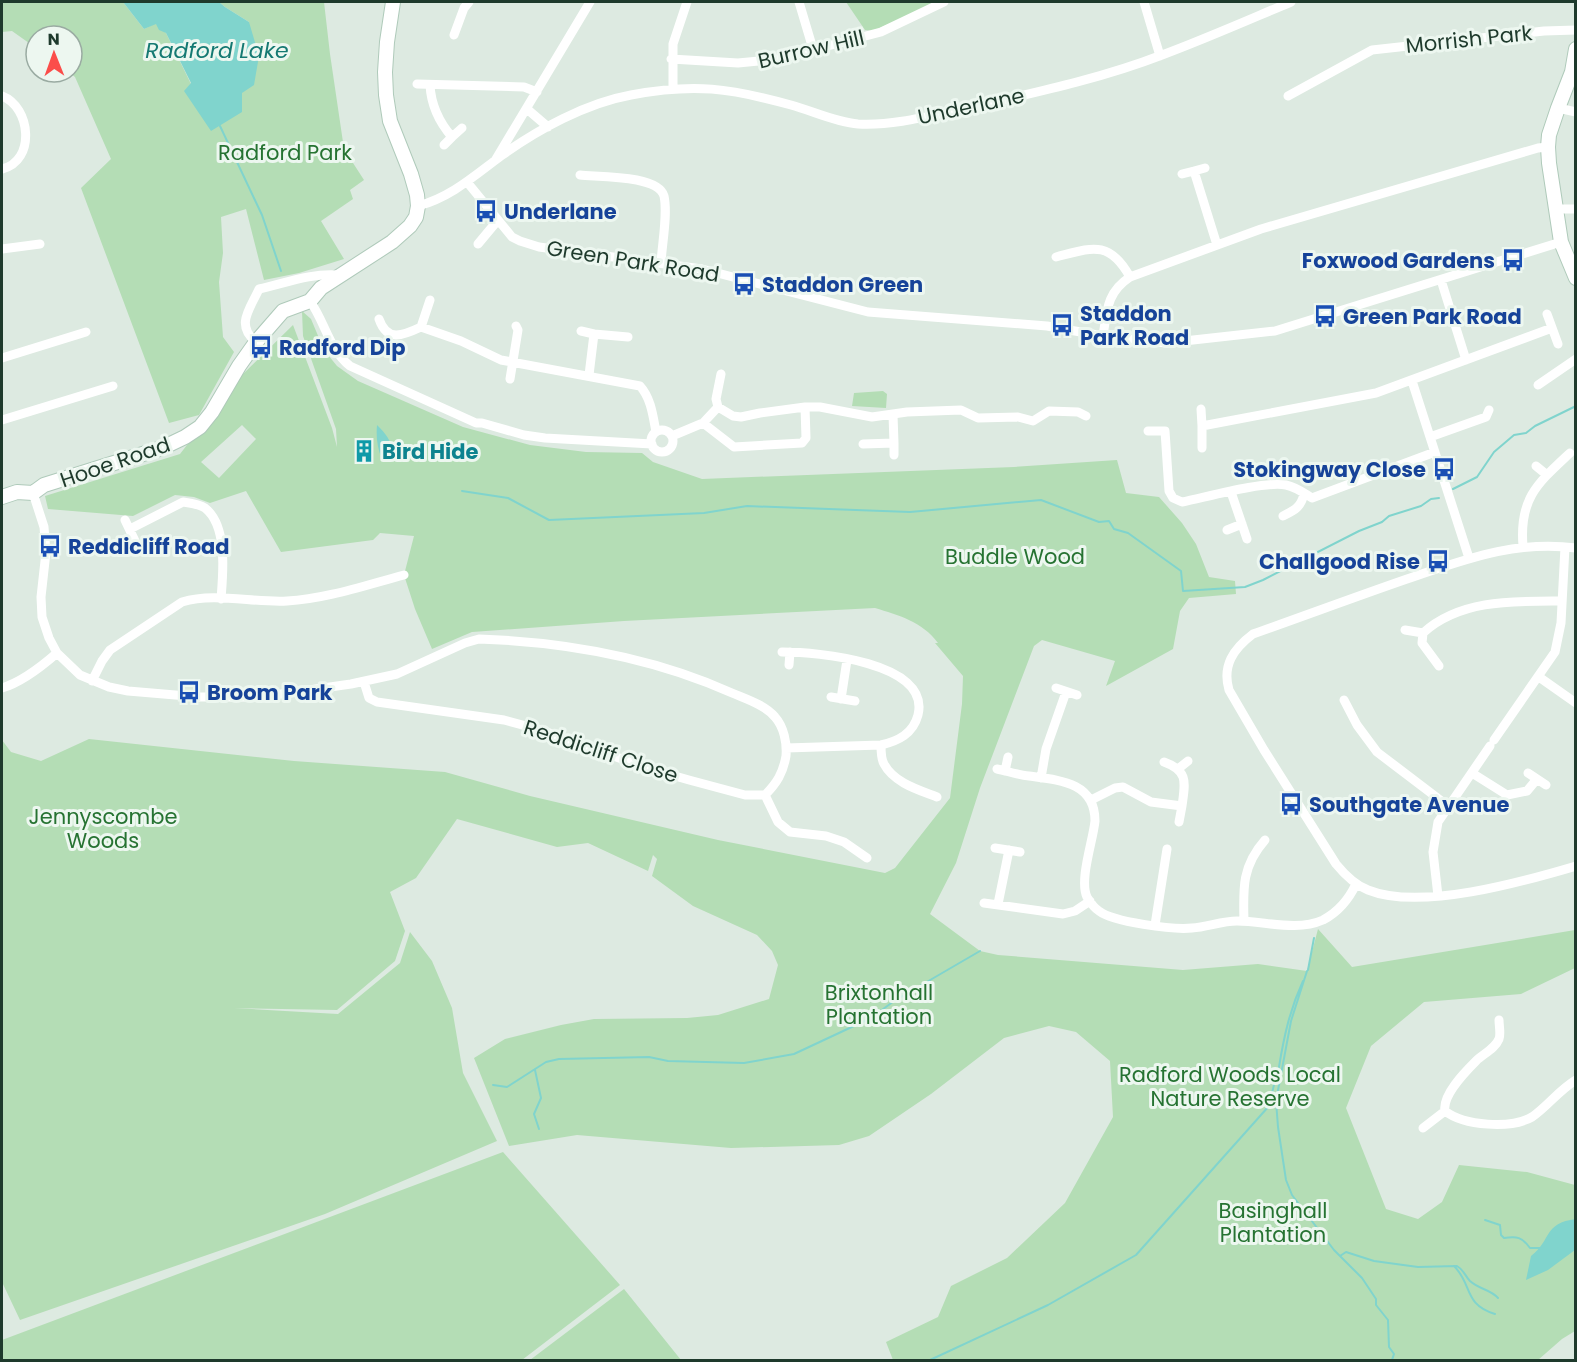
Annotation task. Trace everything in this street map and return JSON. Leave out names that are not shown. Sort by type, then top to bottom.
[{"type":"street","points":[[393,2],[385,72],[386,95],[390,121],[411,174],[418,206],[416,217],[410,226],[392,242],[338,275],[321,288],[310,301],[319,313],[336,352],[350,366],[476,423],[545,438],[652,444]]},
{"type":"street","points":[[453,35],[464,8],[469,2]]},
{"type":"street","points":[[495,161],[497,154],[527,109],[590,2]]},
{"type":"street","points":[[673,88],[673,44],[687,2]]},
{"type":"street","points":[[799,2],[813,49]]},
{"type":"street","name":"Burrow Hill","points":[[672,59],[757,63],[881,32],[944,2]]},
{"type":"street","points":[[1144,2],[1160,56]]},
{"type":"street","name":"Underlane","points":[[418,206],[436,201],[548,127],[572,115],[627,95],[673,88],[726,89],[794,106],[838,121],[876,124],[907,120],[1020,96],[1160,56],[1291,2]]},
{"type":"street","name":"Morrish Park","points":[[1288,96],[1372,50],[1533,32],[1575,30]]},
{"type":"street","points":[[1575,49],[1572,72],[1549,135],[1548,147],[1561,242],[1575,278]]},
{"type":"street","points":[[417,84],[524,87],[537,92]]},
{"type":"street","points":[[430,85],[433,105],[452,137]]},
{"type":"street","points":[[2,96],[10,99],[18,107],[23,117],[25,146],[14,165],[2,169]]},
{"type":"street","points":[[1558,108],[1575,112]]},
{"type":"street","points":[[527,109],[548,127]]},
{"type":"street","points":[[444,145],[462,128]]},
{"type":"street","points":[[1102,336],[1106,311],[1112,294],[1119,284],[1130,277],[1261,229],[1527,151],[1548,147]]},
{"type":"street","points":[[1182,174],[1205,168]]},
{"type":"street","points":[[580,175],[595,171],[650,182],[658,187],[663,194],[665,205],[661,263]]},
{"type":"street","points":[[1194,171],[1217,245]]},
{"type":"street","name":"Green Park Road","points":[[467,182],[512,237],[540,247],[702,269],[868,312],[1047,326],[1102,336],[1166,343],[1275,331],[1561,242]]},
{"type":"street","points":[[1555,209],[1575,209]]},
{"type":"street","points":[[478,244],[498,220]]},
{"type":"street","points":[[2,249],[40,244]]},
{"type":"street","points":[[1056,257],[1067,250],[1092,247],[1100,249],[1122,263],[1130,277]]},
{"type":"street","points":[[256,342],[245,330],[244,323],[259,289],[300,278],[323,274],[338,275]]},
{"type":"street","points":[[1441,280],[1466,360]]},
{"type":"street","points":[[421,327],[430,300]]},
{"type":"street","name":"Hooe Road","points":[[2,497],[17,492],[33,493],[44,485],[162,447],[185,437],[200,427],[212,412],[239,366],[283,311],[310,301]]},
{"type":"street","points":[[1547,314],[1558,344]]},
{"type":"street","points":[[379,319],[382,328],[387,333],[400,335],[421,327],[461,341],[501,360],[640,386],[650,404],[656,432],[652,444],[657,451],[666,452],[673,443],[672,436],[666,431],[656,432]]},
{"type":"street","points":[[510,379],[518,330],[516,326]]},
{"type":"street","points":[[1202,426],[1376,393],[1552,328]]},
{"type":"street","points":[[2,358],[87,332]]},
{"type":"street","points":[[581,332],[628,337]]},
{"type":"street","points":[[589,375],[594,334]]},
{"type":"street","points":[[1538,385],[1575,359]]},
{"type":"street","points":[[721,374],[716,399],[718,406],[733,416],[741,417],[820,406],[872,417],[907,412],[961,410],[978,418],[1018,417],[1033,421],[1048,411],[1078,412],[1086,416]]},
{"type":"street","points":[[1412,381],[1468,558]]},
{"type":"street","points":[[2,420],[113,386]]},
{"type":"street","points":[[672,436],[703,423],[718,406]]},
{"type":"street","points":[[703,423],[734,447],[802,442],[806,438],[805,408]]},
{"type":"street","points":[[1201,409],[1202,448]]},
{"type":"street","points":[[1430,437],[1486,417],[1489,410]]},
{"type":"street","points":[[893,415],[894,455]]},
{"type":"street","points":[[1148,431],[1165,431],[1169,491],[1173,498],[1182,502],[1277,485],[1286,485],[1312,498],[1435,452]]},
{"type":"street","points":[[863,444],[894,443]]},
{"type":"street","points":[[1523,546],[1522,535],[1527,504],[1533,490],[1570,453]]},
{"type":"street","points":[[1536,466],[1546,476]]},
{"type":"street","points":[[1231,492],[1247,538]]},
{"type":"street","points":[[33,493],[44,527],[46,552],[41,597],[42,617],[57,653],[80,675],[92,681],[128,691],[227,698],[281,694],[364,682],[397,674],[465,643],[479,639],[570,646],[654,664],[713,685],[758,705],[775,717],[785,735],[786,748],[782,772],[765,795],[778,822],[790,832],[835,839],[854,848],[867,858]]},
{"type":"street","points":[[1283,516],[1302,503],[1305,494]]},
{"type":"street","points":[[135,541],[128,524],[183,502],[204,507],[212,515],[219,534],[224,562],[220,599]]},
{"type":"street","points":[[1227,530],[1242,524]]},
{"type":"street","points":[[1575,548],[1523,546],[1468,558],[1252,634],[1232,655],[1227,667],[1226,680],[1229,690],[1264,750],[1336,864],[1345,875],[1366,890],[1382,895],[1437,896],[1490,887],[1575,866]]},
{"type":"street","points":[[1437,896],[1434,852],[1438,822],[1492,743],[1498,727],[1539,676],[1557,646],[1561,623],[1565,546]]},
{"type":"street","points":[[92,681],[110,651],[182,602],[194,598],[253,602],[315,598],[391,583],[404,575]]},
{"type":"street","points":[[1439,666],[1422,643],[1423,633],[1435,623],[1491,603],[1562,601]]},
{"type":"street","points":[[1405,630],[1423,633]]},
{"type":"street","points":[[786,748],[880,745],[896,742],[907,734],[919,712],[917,696],[908,682],[898,675],[810,652],[786,652],[789,665]]},
{"type":"street","points":[[2,688],[40,668],[57,653]]},
{"type":"street","points":[[841,699],[847,660]]},
{"type":"street","points":[[1539,676],[1575,703]]},
{"type":"street","name":"Reddicliff Close","points":[[364,682],[369,698],[377,702],[504,720],[541,730],[647,768],[688,780],[745,795],[765,795]]},
{"type":"street","points":[[1056,688],[1077,695]]},
{"type":"street","points":[[1041,778],[1046,749],[1066,692]]},
{"type":"street","points":[[831,698],[855,701]]},
{"type":"street","points":[[1344,700],[1357,725],[1377,752],[1448,806]]},
{"type":"street","points":[[880,745],[883,763],[890,773],[906,784],[923,787],[937,797]]},
{"type":"street","points":[[1008,757],[1001,770],[1059,779],[1073,785],[1091,800],[1095,821],[1084,886],[1090,902],[1098,911],[1110,917],[1155,925],[1192,928],[1230,921],[1291,926],[1316,922],[1337,910],[1356,884]]},
{"type":"street","points":[[1178,769],[1188,761]]},
{"type":"street","points":[[1164,762],[1178,769],[1183,775],[1185,787],[1179,822]]},
{"type":"street","points":[[1472,772],[1507,795],[1527,791],[1541,782],[1528,773]]},
{"type":"street","points":[[1091,800],[1114,788],[1123,787],[1151,802],[1182,806]]},
{"type":"street","points":[[1244,921],[1246,870],[1262,844],[1250,840]]},
{"type":"street","points":[[995,848],[1020,852]]},
{"type":"street","points":[[998,904],[1009,850]]},
{"type":"street","points":[[1155,925],[1169,855]]},
{"type":"street","points":[[984,903],[1063,914],[1075,911],[1090,902]]},
{"type":"street","points":[[1445,1111],[1447,1096],[1456,1084],[1476,1060],[1493,1048],[1500,1038],[1499,1020]]},
{"type":"street","points":[[1445,1111],[1460,1120],[1469,1122],[1514,1123],[1533,1116],[1575,1080]]},
{"type":"street","points":[[1424,1128],[1445,1111]]},
{"type":"green space","name":"Radford Park","points":[[2,2],[123,2],[144,29],[156,23],[166,33],[191,84],[242,93],[249,22],[219,2],[324,2],[344,149],[364,180],[350,190],[353,199],[321,221],[344,259],[299,273],[264,280],[246,209],[221,217],[223,253],[219,282],[223,337],[234,352],[199,415],[169,423],[81,188],[111,159],[78,84],[84,84],[84,24],[24,24],[24,40],[12,31],[2,32]]},
{"type":"green space","points":[[846,2],[938,2],[873,31],[865,30]]},
{"type":"green space","name":"Radford Woods Local Nature Reserve","points":[[302,311],[311,319],[324,350],[337,366],[358,381],[463,427],[530,445],[586,452],[642,453],[653,462],[702,479],[1014,467],[1117,460],[1126,493],[1159,497],[1182,523],[1196,544],[1209,577],[1235,581],[1236,594],[1189,598],[1180,611],[1173,649],[1106,686],[1115,661],[1042,640],[1034,646],[980,788],[956,863],[930,914],[980,951],[998,955],[1183,970],[1258,964],[1307,971],[1318,929],[1352,967],[1575,930],[1575,968],[1521,994],[1424,1002],[1371,1046],[1346,1108],[1386,1209],[1418,1219],[1442,1202],[1459,1165],[1527,1172],[1575,1185],[1575,1331],[1538,1360],[893,1360],[886,1342],[938,1317],[951,1286],[1007,1258],[1065,1203],[1113,1117],[1110,1061],[1076,1032],[1049,1026],[1004,1038],[931,1094],[869,1136],[839,1145],[731,1148],[577,1135],[509,1146],[474,1058],[505,1039],[594,1019],[687,1018],[718,1015],[769,999],[778,965],[772,951],[757,935],[693,906],[652,876],[657,859],[653,855],[648,871],[588,843],[557,847],[457,819],[416,878],[390,892],[405,931],[395,961],[337,1010],[234,1008],[338,1014],[400,963],[410,932],[432,961],[452,1008],[463,1073],[497,1141],[325,1214],[20,1320],[2,1282],[2,740],[11,752],[41,761],[89,739],[294,761],[445,772],[530,796],[718,840],[885,873],[895,868],[950,798],[962,704],[963,676],[925,630],[910,620],[875,608],[624,621],[472,632],[432,649],[404,575],[414,536],[380,533],[373,540],[281,552],[246,491],[210,503],[194,497],[175,495],[133,516],[48,509],[45,496],[180,454],[239,378],[293,325],[337,447],[336,429],[303,336]],"holes":[[[242,425],[256,439],[219,478],[201,462]]]},
{"type":"green space","points":[[883,391],[887,394],[886,408],[852,406],[854,393]]},
{"type":"green space","points":[[503,1152],[620,1285],[522,1360],[2,1360],[2,1340]]},
{"type":"green space","points":[[624,1289],[681,1360],[530,1360]]},
{"type":"water","name":"Radford Lake","points":[[123,2],[219,2],[249,22],[259,56],[254,85],[242,93],[242,112],[211,131],[184,91],[191,83],[166,33],[159,30],[156,24],[144,29]]},
{"type":"water","points":[[377,425],[391,443],[392,457],[388,459],[382,459],[380,455]]},
{"type":"water","points":[[1576,1219],[1575,1250],[1548,1270],[1526,1280],[1531,1256],[1553,1228],[1565,1221]]},
{"type":"waterway","points":[[220,126],[262,215],[281,271]]},
{"type":"waterway","points":[[1453,489],[1477,477],[1494,452],[1514,435],[1526,433],[1535,426],[1576,406]]},
{"type":"waterway","points":[[462,491],[508,498],[549,520],[704,513],[747,506],[910,512],[1041,500],[1099,522],[1109,521],[1114,529],[1128,533],[1181,571],[1183,591],[1245,587],[1382,522],[1389,516],[1439,498]]},
{"type":"waterway","points":[[1308,970],[1314,938]]},
{"type":"waterway","points":[[493,1085],[507,1087],[546,1062],[559,1059],[649,1057],[668,1061],[744,1063],[794,1054],[871,1018],[894,1001],[980,951]]},
{"type":"waterway","points":[[1307,971],[1291,1021],[1276,1101],[1286,1180],[1292,1195],[1334,1250],[1362,1278],[1376,1299],[1376,1305],[1388,1320],[1389,1347],[1394,1354],[1392,1360]]},
{"type":"waterway","points":[[1279,1067],[1288,1023],[1303,981]]},
{"type":"waterway","points":[[535,1070],[541,1098],[534,1114],[539,1129]]},
{"type":"waterway","points":[[930,1360],[1048,1305],[1136,1255],[1269,1106],[1277,1072]]},
{"type":"waterway","points":[[1485,1220],[1500,1225],[1501,1235],[1504,1238],[1519,1238],[1530,1248],[1541,1248]]},
{"type":"waterway","points":[[1340,1256],[1346,1252],[1374,1261],[1418,1267],[1457,1266],[1474,1284],[1498,1298]]},
{"type":"waterway","points":[[1454,1266],[1478,1305],[1495,1314]]},
{"type":"place","name":"Underlane","points":[[486,211]]},
{"type":"place","name":"Foxwood Gardens","points":[[1513,260]]},
{"type":"place","name":"Staddon Green","points":[[744,284]]},
{"type":"place","name":"Green Park Road","points":[[1325,316]]},
{"type":"place","name":"Staddon Park Road","points":[[1062,325]]},
{"type":"place","name":"Radford Dip","points":[[261,347]]},
{"type":"place","name":"Bird Hide","points":[[364,451]]},
{"type":"place","name":"Stokingway Close","points":[[1444,469]]},
{"type":"place","name":"Reddicliff Road","points":[[50,546]]},
{"type":"place","name":"Challgood Rise","points":[[1438,561]]},
{"type":"place","name":"Broom Park","points":[[189,692]]},
{"type":"place","name":"Southgate Avenue","points":[[1291,804]]},
{"type":"park label","name":"Buddle Wood","points":[[1015,556]]},
{"type":"park label","name":"Jennyscombe Woods","points":[[103,828]]},
{"type":"park label","name":"Brixtonhall Plantation","points":[[879,1004]]},
{"type":"park label","name":"Basinghall Plantation","points":[[1273,1222]]}]
